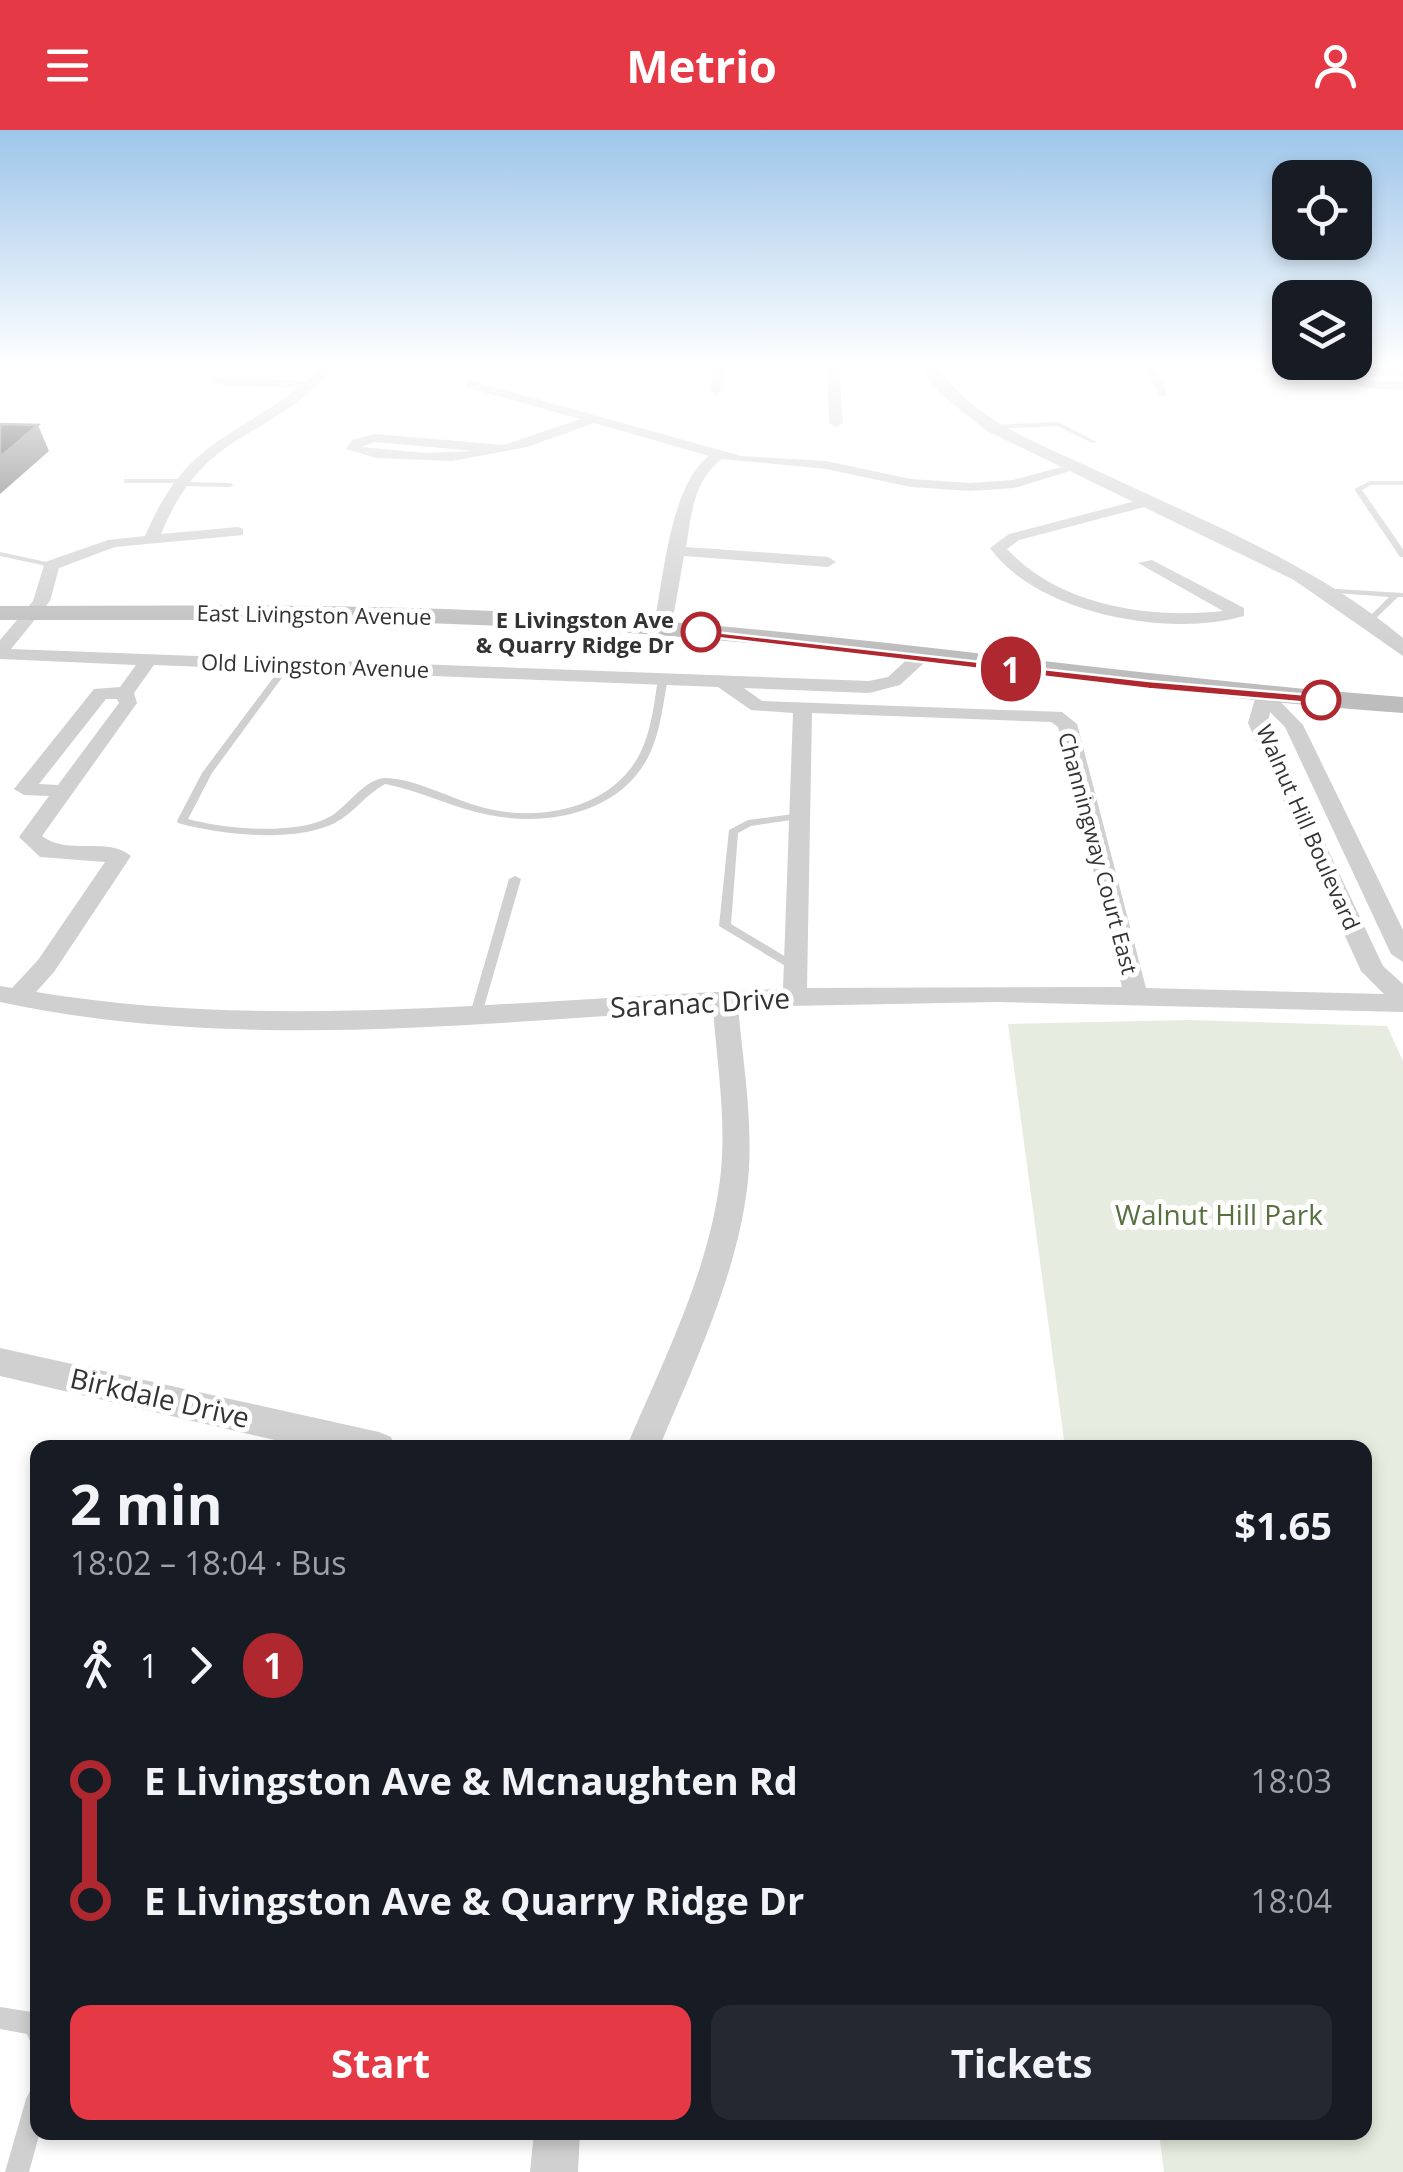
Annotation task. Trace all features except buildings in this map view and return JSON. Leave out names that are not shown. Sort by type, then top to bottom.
[{"type":"main road","name":"East Livingston Avenue","points":[[0,613],[388,614],[662,628],[1264,696],[1403,705]]},
{"type":"street","points":[[151,540],[180,482],[198,462]]},
{"type":"street","points":[[662,628],[692,478],[710,462]]},
{"type":"street","points":[[793,462],[826,465],[911,484],[970,487],[1014,484],[1073,468]]},
{"type":"street","points":[[1062,462],[1324,590],[1370,621],[1403,650]]},
{"type":"street","points":[[1146,562],[1238,612],[1217,617],[1112,612],[1084,603],[1008,562],[998,548],[1014,537],[1147,502]]},
{"type":"street","points":[[0,652],[34,613],[50,583],[51,565],[112,543],[238,532]]},
{"type":"street","points":[[677,552],[828,562]]},
{"type":"street","points":[[1112,612],[1191,586]]},
{"type":"street","name":"Old Livingston Avenue","points":[[0,652],[878,686],[894,682],[920,658]]},
{"type":"street","points":[[125,693],[149,659]]},
{"type":"street","points":[[722,681],[758,706],[803,708],[792,966],[796,996]]},
{"type":"street","points":[[64,791],[24,789],[101,692],[125,693]]},
{"type":"street","points":[[8,996],[46,966],[120,856],[48,852],[30,837],[128,703],[125,693]]},
{"type":"street","name":"Walnut Hill Boulevard","points":[[1264,696],[1294,724],[1403,954]]},
{"type":"street","name":"Walnut Hill Boulevard","points":[[1264,696],[1258,723],[1373,971],[1403,1000]]},
{"type":"street","name":"Channingway Court East","points":[[803,708],[1054,716],[1067,724],[1136,996]]},
{"type":"street","name":"Saranac Drive","points":[[8,996],[230,1022],[476,1014],[796,996],[1403,1000]]},
{"type":"street","points":[[645,1440],[709,1279],[730,1192],[736,1133],[724,1000]]},
{"type":"street","name":"Birkdale Drive","points":[[0,1362],[344,1440]]},
{"type":"street","points":[[554,2172],[556,2140]]},
{"type":"lane","points":[[127,481],[230,485]]},
{"type":"lane","points":[[1403,483],[1370,482],[1358,489],[1403,554]]},
{"type":"lane","points":[[0,554],[51,565]]},
{"type":"lane","points":[[1324,590],[1399,595]]},
{"type":"lane","points":[[1370,621],[1378,608],[1399,595]]},
{"type":"lane","points":[[288,664],[207,772],[183,817],[186,823],[284,831],[313,826],[327,823],[384,781],[494,813],[530,816],[595,804],[620,787],[642,760],[663,678]]},
{"type":"lane","points":[[792,966],[738,938],[725,926],[733,832],[748,823],[800,816]]},
{"type":"lane","points":[[476,1014],[515,879]]},
{"type":"lane","points":[[0,2018],[30,2023]]},
{"type":"lane","points":[[16,2172],[30,2125]]},
{"type":"green space","name":"Walnut Hill Park","points":[[1189,1020],[1387,1026],[1403,1061],[1403,2172],[1164,2172],[1160,2140],[1372,2140],[1372,1440],[1064,1440],[1008,1024]]},
{"type":"bus line","name":"1","points":[[701,632],[1149,685],[1321,700]]},
{"type":"place","name":"E Livingston Ave & Quarry Ridge Dr","points":[[701,632]]}]
